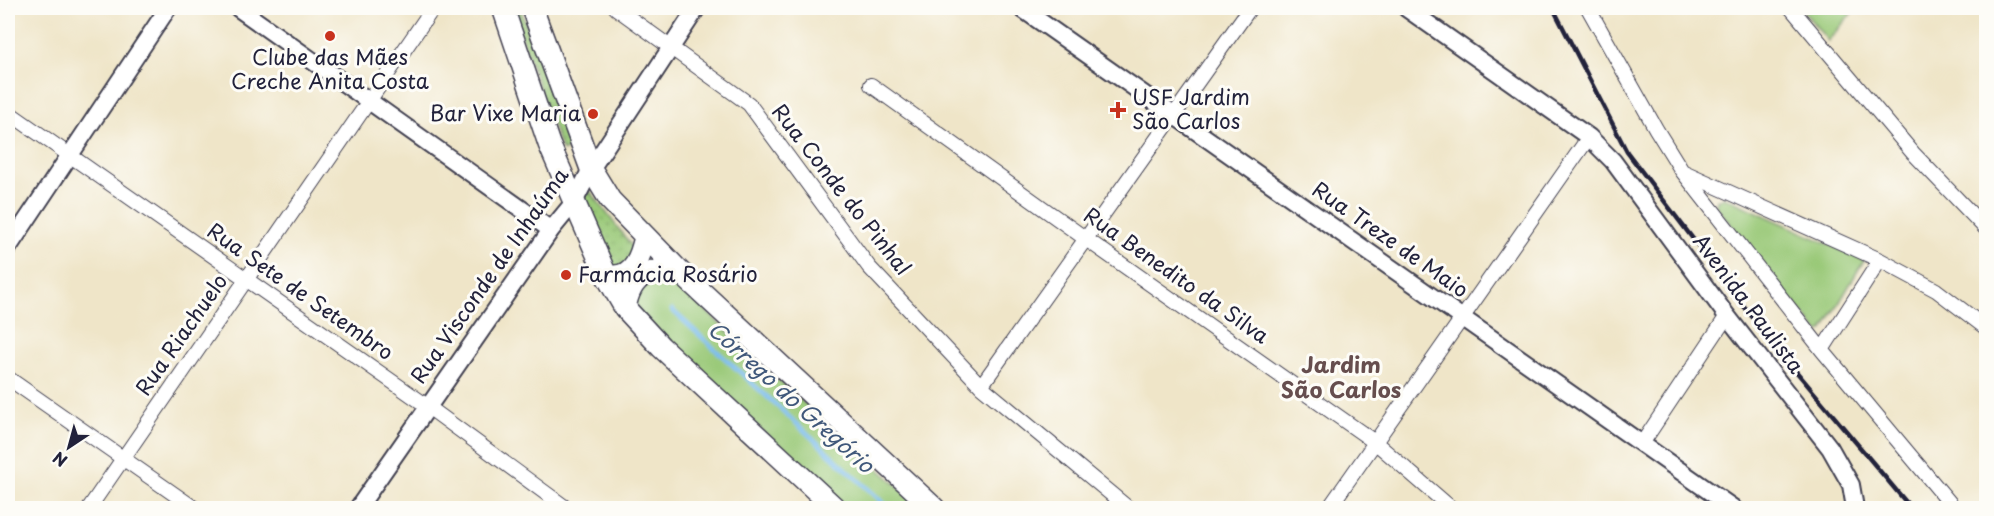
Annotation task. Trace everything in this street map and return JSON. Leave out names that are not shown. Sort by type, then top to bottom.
[{"type":"main road","points":[[503,8],[549,144],[606,275],[625,308],[661,347],[835,508]]},
{"type":"main road","points":[[532,8],[591,170],[610,200],[682,274],[934,508]]},
{"type":"main road","points":[[606,275],[615,277],[632,270],[642,250],[645,237]]},
{"type":"main road","points":[[625,308],[627,297],[636,281],[647,273],[658,270],[682,274]]},
{"type":"street","points":[[8,248],[168,8]]},
{"type":"street","points":[[238,8],[550,230]]},
{"type":"street","name":"Rua Riachuelo","points":[[89,508],[433,8]]},
{"type":"street","name":"Rua Conde do Pinhal","points":[[616,8],[749,104],[869,267],[981,386],[1128,508]]},
{"type":"street","name":"Rua Visconde de Inhaúma","points":[[358,508],[550,230],[574,202],[591,170],[698,8]]},
{"type":"street","name":"Rua Treze de Maio","points":[[1021,8],[1733,508]]},
{"type":"street","points":[[981,386],[1250,8]]},
{"type":"street","name":"Avenida Paulista","points":[[1406,8],[1589,137],[1613,161],[1727,316],[1830,448],[1851,485],[1855,508]]},
{"type":"street","name":"Avenida Paulista","points":[[1588,8],[1682,171],[1822,350],[1954,508]]},
{"type":"street","points":[[1791,8],[1913,153],[1986,229]]},
{"type":"street","name":"Rua Benedito da Silva","points":[[871,85],[1376,443],[1451,508]]},
{"type":"street","name":"Rua Sete de Setembro","points":[[8,112],[427,406],[566,508]]},
{"type":"street","points":[[1329,508],[1589,137]]},
{"type":"street","points":[[1682,171],[1880,260],[1936,290],[1986,328]]},
{"type":"street","points":[[1822,350],[1880,260]]},
{"type":"street","points":[[1641,445],[1727,316]]},
{"type":"street","points":[[8,378],[194,508]]},
{"type":"green space","points":[[511,8],[520,8],[571,144],[570,148],[564,151],[561,149]]},
{"type":"green space","points":[[1801,8],[1856,8],[1828,41]]},
{"type":"green space","points":[[590,191],[631,245],[633,254],[631,261],[614,269],[604,261],[583,196]]},
{"type":"green space","points":[[1724,197],[1864,260],[1823,331],[1819,332],[1814,327],[1716,206],[1717,200]]},
{"type":"green space","points":[[671,278],[793,393],[923,508],[844,508],[638,315],[634,297],[644,283]]},
{"type":"waterway","name":"Córrego do Gregório","points":[[672,310],[889,508]]},
{"type":"railway","points":[[1553,8],[1627,152],[1769,339],[1911,508]]},
{"type":"place","name":"Clube das Mães Creche Anita Costa","points":[[330,36]]},
{"type":"place","name":"USF Jardim São Carlos","points":[[1118,110]]},
{"type":"place","name":"Bar Vixe Maria","points":[[593,114]]},
{"type":"place","name":"Farmácia Rosário","points":[[566,275]]},
{"type":"district","name":"Jardim São Carlos","points":[[1341,378]]}]
